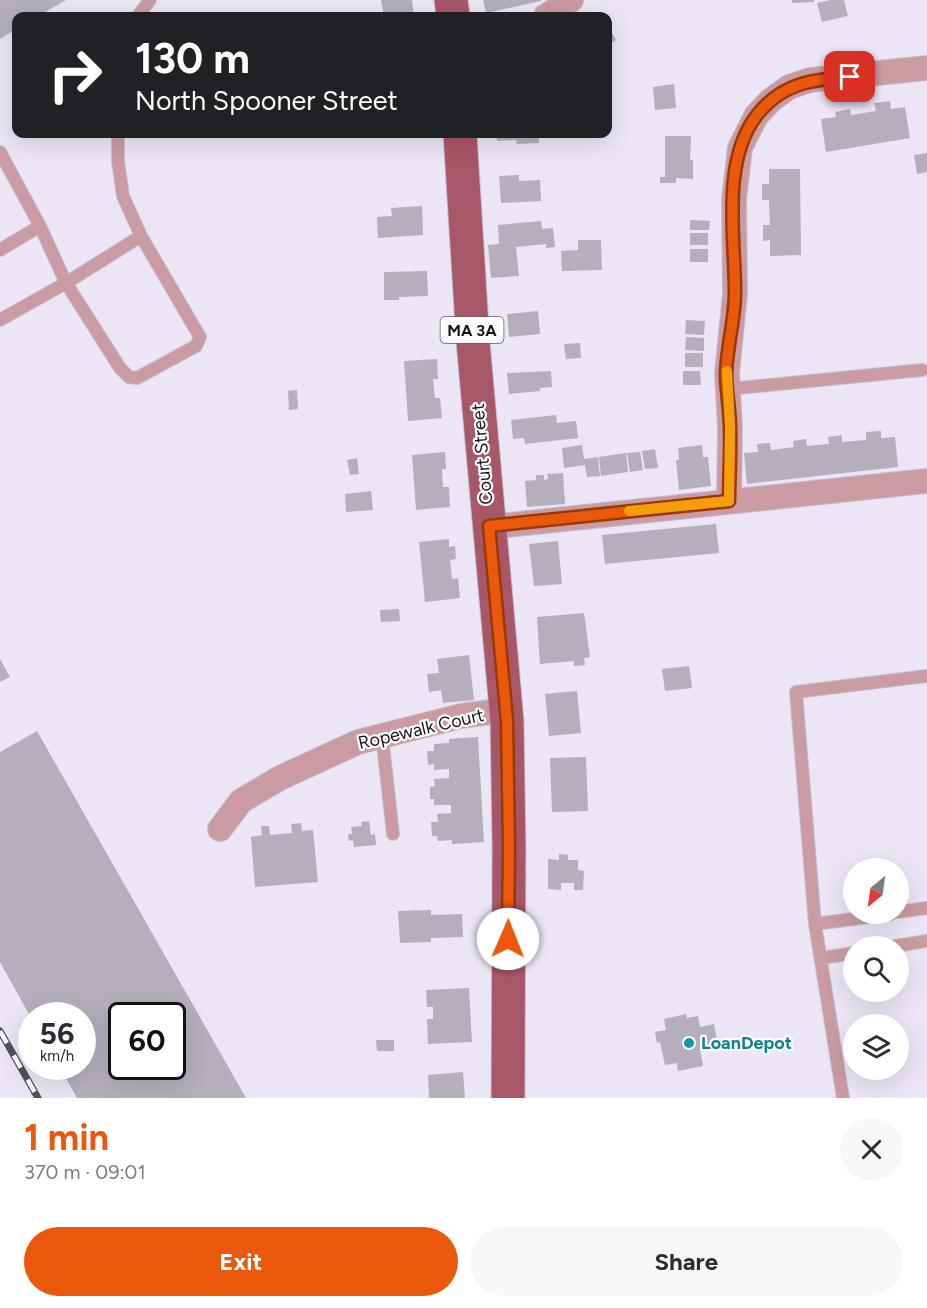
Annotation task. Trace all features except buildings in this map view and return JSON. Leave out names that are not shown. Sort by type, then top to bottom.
[{"type":"main road","name":"Court Street","points":[[460,138],[472,330],[506,710],[509,846],[508,1098]]},
{"type":"street","points":[[552,12],[571,0]]},
{"type":"street","points":[[729,501],[730,426],[726,373],[735,294],[733,243],[736,169],[740,148],[756,116],[771,100],[789,87],[810,81],[927,68]]},
{"type":"street","points":[[489,526],[927,481]]},
{"type":"street","name":"Ropewalk Court","points":[[220,829],[242,801],[280,778],[358,742],[460,716],[506,710]]},
{"type":"lane","points":[[0,152],[40,226],[66,283],[120,368],[129,377],[137,378],[196,346],[200,337],[141,236],[123,196],[118,162],[118,138]]},
{"type":"lane","points":[[0,250],[40,226]]},
{"type":"lane","points":[[0,320],[66,283],[141,236]]},
{"type":"lane","points":[[728,389],[922,370]]},
{"type":"lane","points":[[843,1098],[815,924],[796,692],[927,676]]},
{"type":"lane","points":[[382,736],[393,834]]},
{"type":"lane","points":[[909,910],[927,908]]},
{"type":"lane","points":[[815,924],[843,920]]},
{"type":"lane","points":[[909,944],[927,941]]},
{"type":"lane","points":[[821,958],[843,955]]},
{"type":"railway","points":[[0,1031],[38,1098]]},
{"type":"slow traffic","points":[[629,511],[729,501],[730,426],[727,371]]},
{"type":"place","name":"LoanDepot","points":[[689,1043]]},
{"type":"route","points":[[508,939],[507,721],[489,526],[729,501],[730,426],[726,373],[735,294],[734,199],[740,148],[756,116],[771,100],[789,87],[810,81],[850,77]]}]
